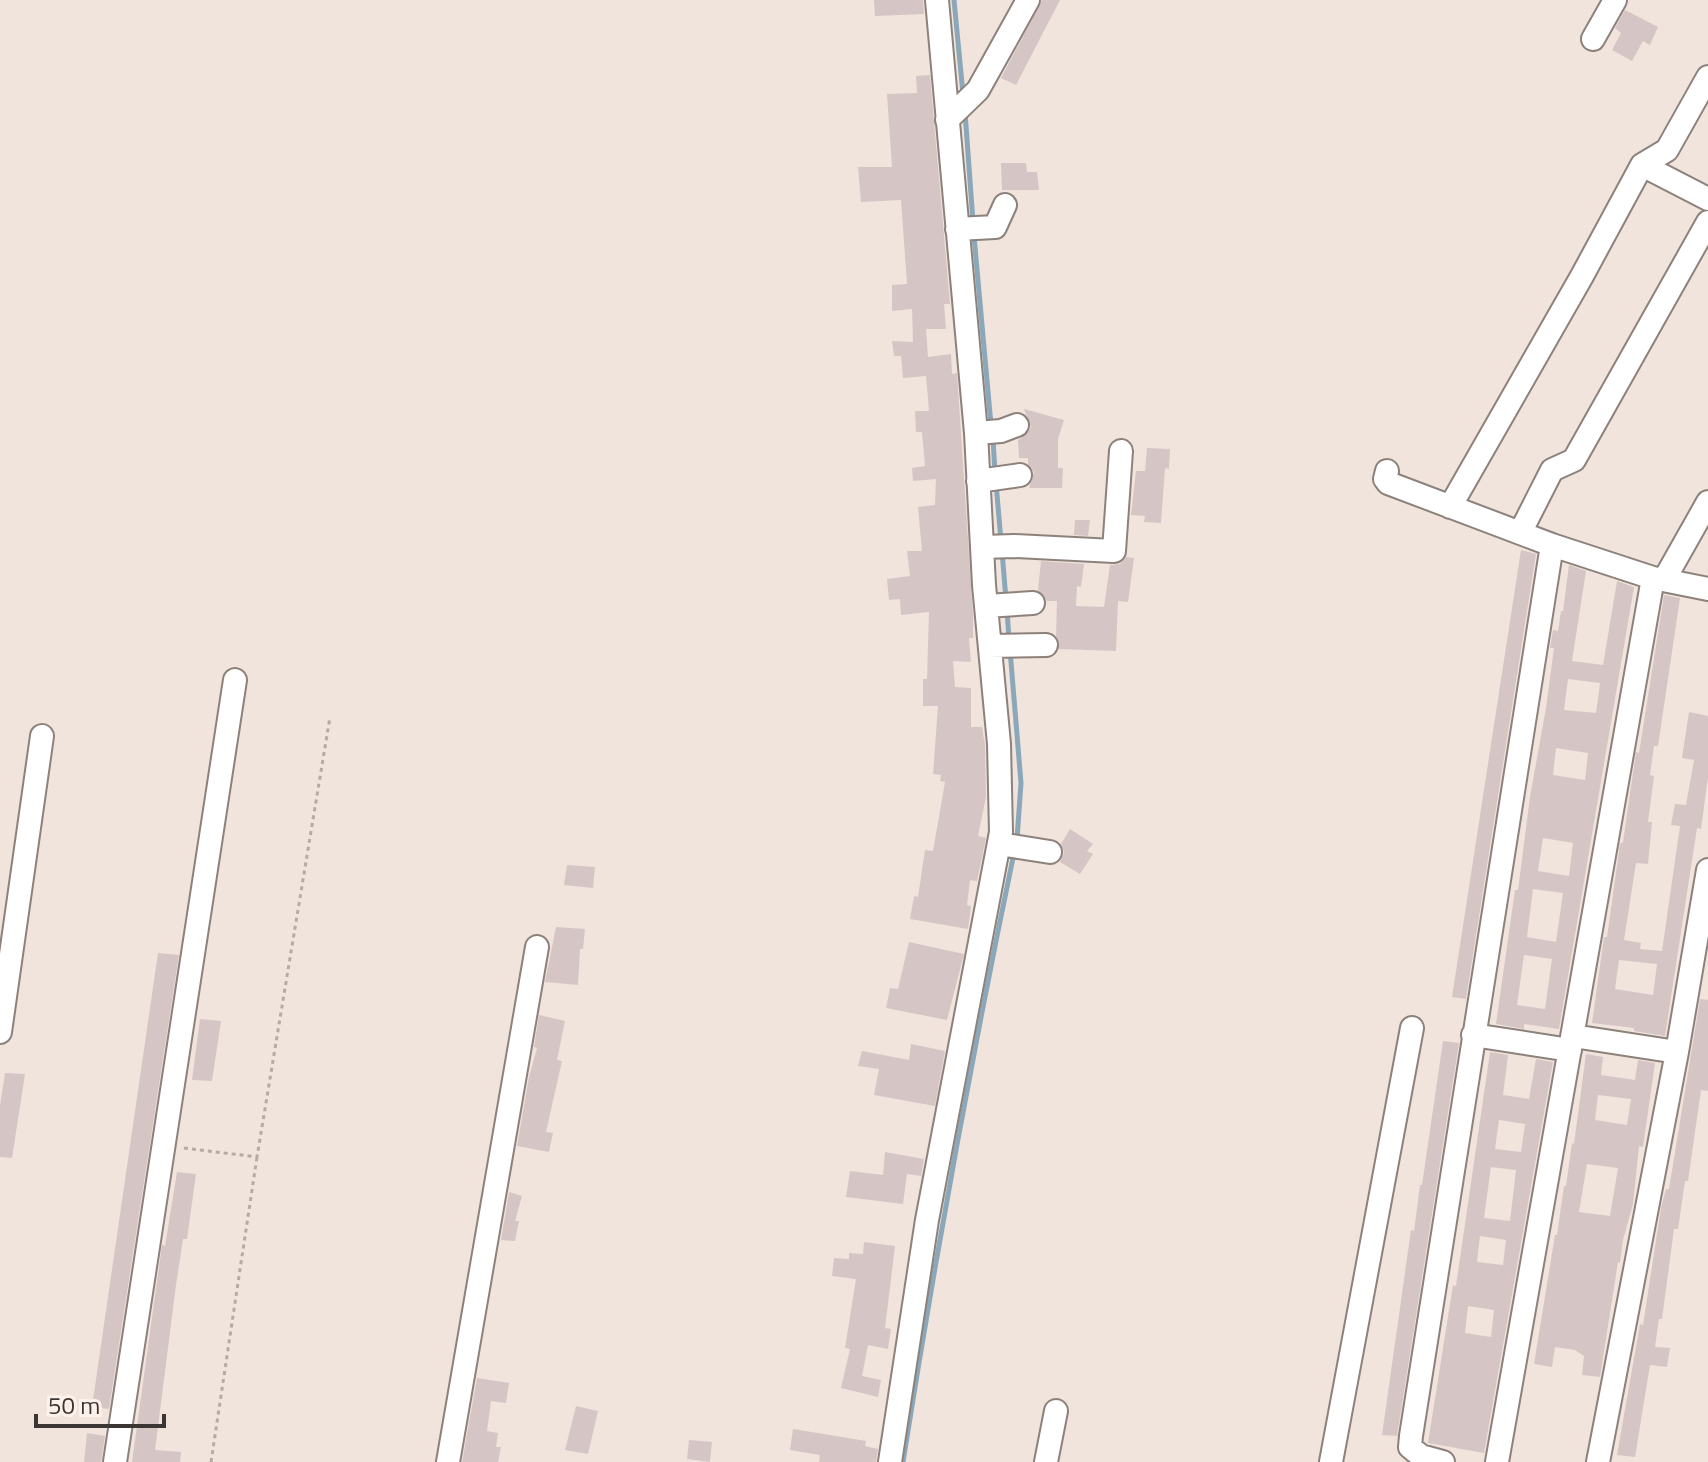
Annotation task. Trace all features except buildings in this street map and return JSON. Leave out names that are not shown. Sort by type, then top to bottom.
[{"type":"street","points":[[890,1462],[927,1220],[1003,845],[1004,646],[1008,605],[996,547],[998,478],[995,430],[960,229],[937,0]]},
{"type":"street","points":[[948,120],[978,90],[1028,0]]},
{"type":"street","points":[[1593,39],[1615,0]]},
{"type":"street","points":[[1450,507],[1642,165],[1667,150],[1708,77]]},
{"type":"street","points":[[1642,165],[1708,199]]},
{"type":"street","points":[[960,229],[995,227],[1005,205]]},
{"type":"street","points":[[1520,533],[1552,470],[1574,460],[1708,222]]},
{"type":"street","points":[[996,547],[1098,552],[1116,550],[1121,451]]},
{"type":"street","points":[[1387,471],[1385,479],[1388,483],[1552,545],[1658,579],[1708,589]]},
{"type":"street","points":[[1497,1462],[1658,579],[1708,502]]},
{"type":"street","points":[[1443,1462],[1421,1456],[1410,1447],[1411,1436],[1552,545]]},
{"type":"street","points":[[1004,646],[1046,645]]},
{"type":"street","points":[[115,1462],[235,680]]},
{"type":"street","points":[[0,1032],[42,736]]},
{"type":"street","points":[[1003,845],[1041,851]]},
{"type":"street","points":[[1598,1462],[1677,1052],[1708,870]]},
{"type":"street","points":[[448,1462],[537,947]]},
{"type":"street","points":[[1331,1462],[1412,1028]]},
{"type":"street","points":[[1473,1035],[1677,1052]]},
{"type":"street","points":[[1046,1462],[1056,1411]]},
{"type":"path","points":[[211,1462],[257,1157],[330,717]]},
{"type":"path","points":[[164,1146],[257,1157]]},
{"type":"waterway","points":[[954,0],[963,94]]},
{"type":"waterway","points":[[965,112],[973,222]]},
{"type":"waterway","points":[[974,236],[991,425]]},
{"type":"waterway","points":[[993,439],[995,473]]},
{"type":"waterway","points":[[996,483],[1001,541]]},
{"type":"waterway","points":[[1002,551],[1006,600]]},
{"type":"waterway","points":[[1007,610],[1009,640]]},
{"type":"waterway","points":[[1010,650],[1021,783],[1017,839]]},
{"type":"waterway","points":[[903,1462],[955,1157],[1014,853]]}]
